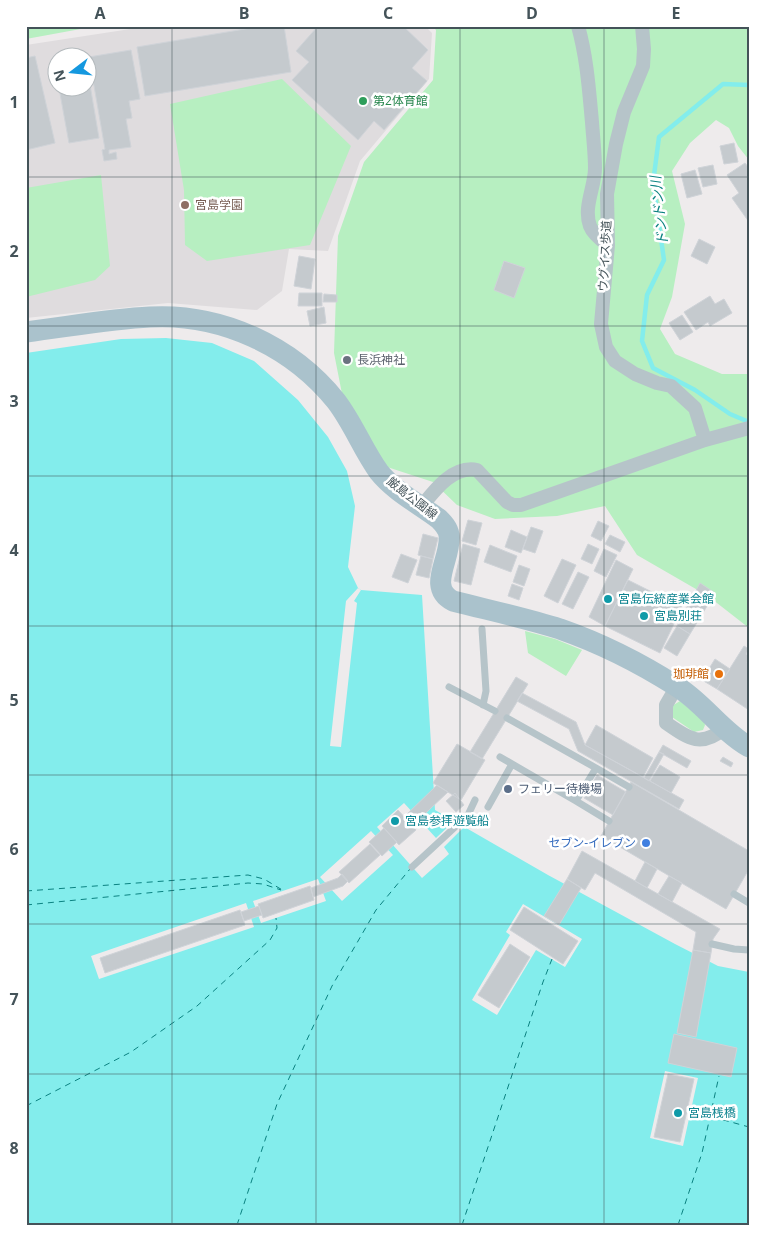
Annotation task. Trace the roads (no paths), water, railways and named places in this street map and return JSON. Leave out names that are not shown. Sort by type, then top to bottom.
[{"type":"main road","name":"厳島公園線","points":[[26,332],[130,318],[172,317],[213,323],[253,336],[289,357],[321,384],[348,417],[379,472],[396,488],[438,518],[445,526],[449,534],[440,581],[441,590],[445,597],[453,601],[532,621],[578,636],[613,652],[677,686],[749,747]]},
{"type":"street","points":[[578,26],[588,80],[595,166],[595,181],[590,195],[588,219],[592,231],[608,245]]},
{"type":"street","name":"ウグイス歩道","points":[[642,26],[643,66],[622,120],[607,194],[608,245],[601,324],[606,347],[615,361],[635,374],[657,383],[671,386],[694,408],[706,440]]},
{"type":"street","points":[[422,506],[441,482],[457,473],[472,469],[476,470],[507,502],[513,505],[521,505],[706,440],[749,428]]},
{"type":"street","points":[[677,686],[666,705],[666,723],[688,738],[701,741],[715,736],[725,728]]},
{"type":"lane","points":[[482,629],[486,691],[483,705]]},
{"type":"lane","points":[[449,687],[495,711]]},
{"type":"lane","points":[[507,718],[629,787]]},
{"type":"lane","points":[[500,758],[609,821]]},
{"type":"lane","points":[[488,807],[512,764]]},
{"type":"lane","points":[[576,801],[596,768]]},
{"type":"lane","points":[[412,867],[468,815],[475,800]]},
{"type":"lane","points":[[734,894],[749,903]]},
{"type":"lane","points":[[712,944],[734,950],[749,950]]},
{"type":"water","points":[[166,338],[212,343],[254,361],[298,400],[328,437],[347,471],[355,506],[348,567],[358,588],[361,590],[422,595],[435,810],[548,875],[675,944],[718,966],[749,972],[749,1225],[26,1225],[26,353],[121,339]]},
{"type":"waterway","name":"ドンドン川","points":[[749,85],[723,84],[659,137],[653,183],[664,260],[647,295],[642,341],[653,368],[695,390],[730,414],[749,422]]},
{"type":"place","name":"第2体育館","points":[[363,101]]},
{"type":"place","name":"宮島学園","points":[[185,205]]},
{"type":"place","name":"長浜神社","points":[[347,360]]},
{"type":"place","name":"宮島伝統産業会館","points":[[608,599]]},
{"type":"place","name":"宮島別荘","points":[[644,616]]},
{"type":"place","name":"珈琲館","points":[[719,674]]},
{"type":"place","name":"フェリー待機場","points":[[508,789]]},
{"type":"place","name":"宮島参拝遊覧船","points":[[395,821]]},
{"type":"place","name":"セブン-イレブン","points":[[646,843]]},
{"type":"place","name":"宮島桟橋","points":[[678,1113]]}]
